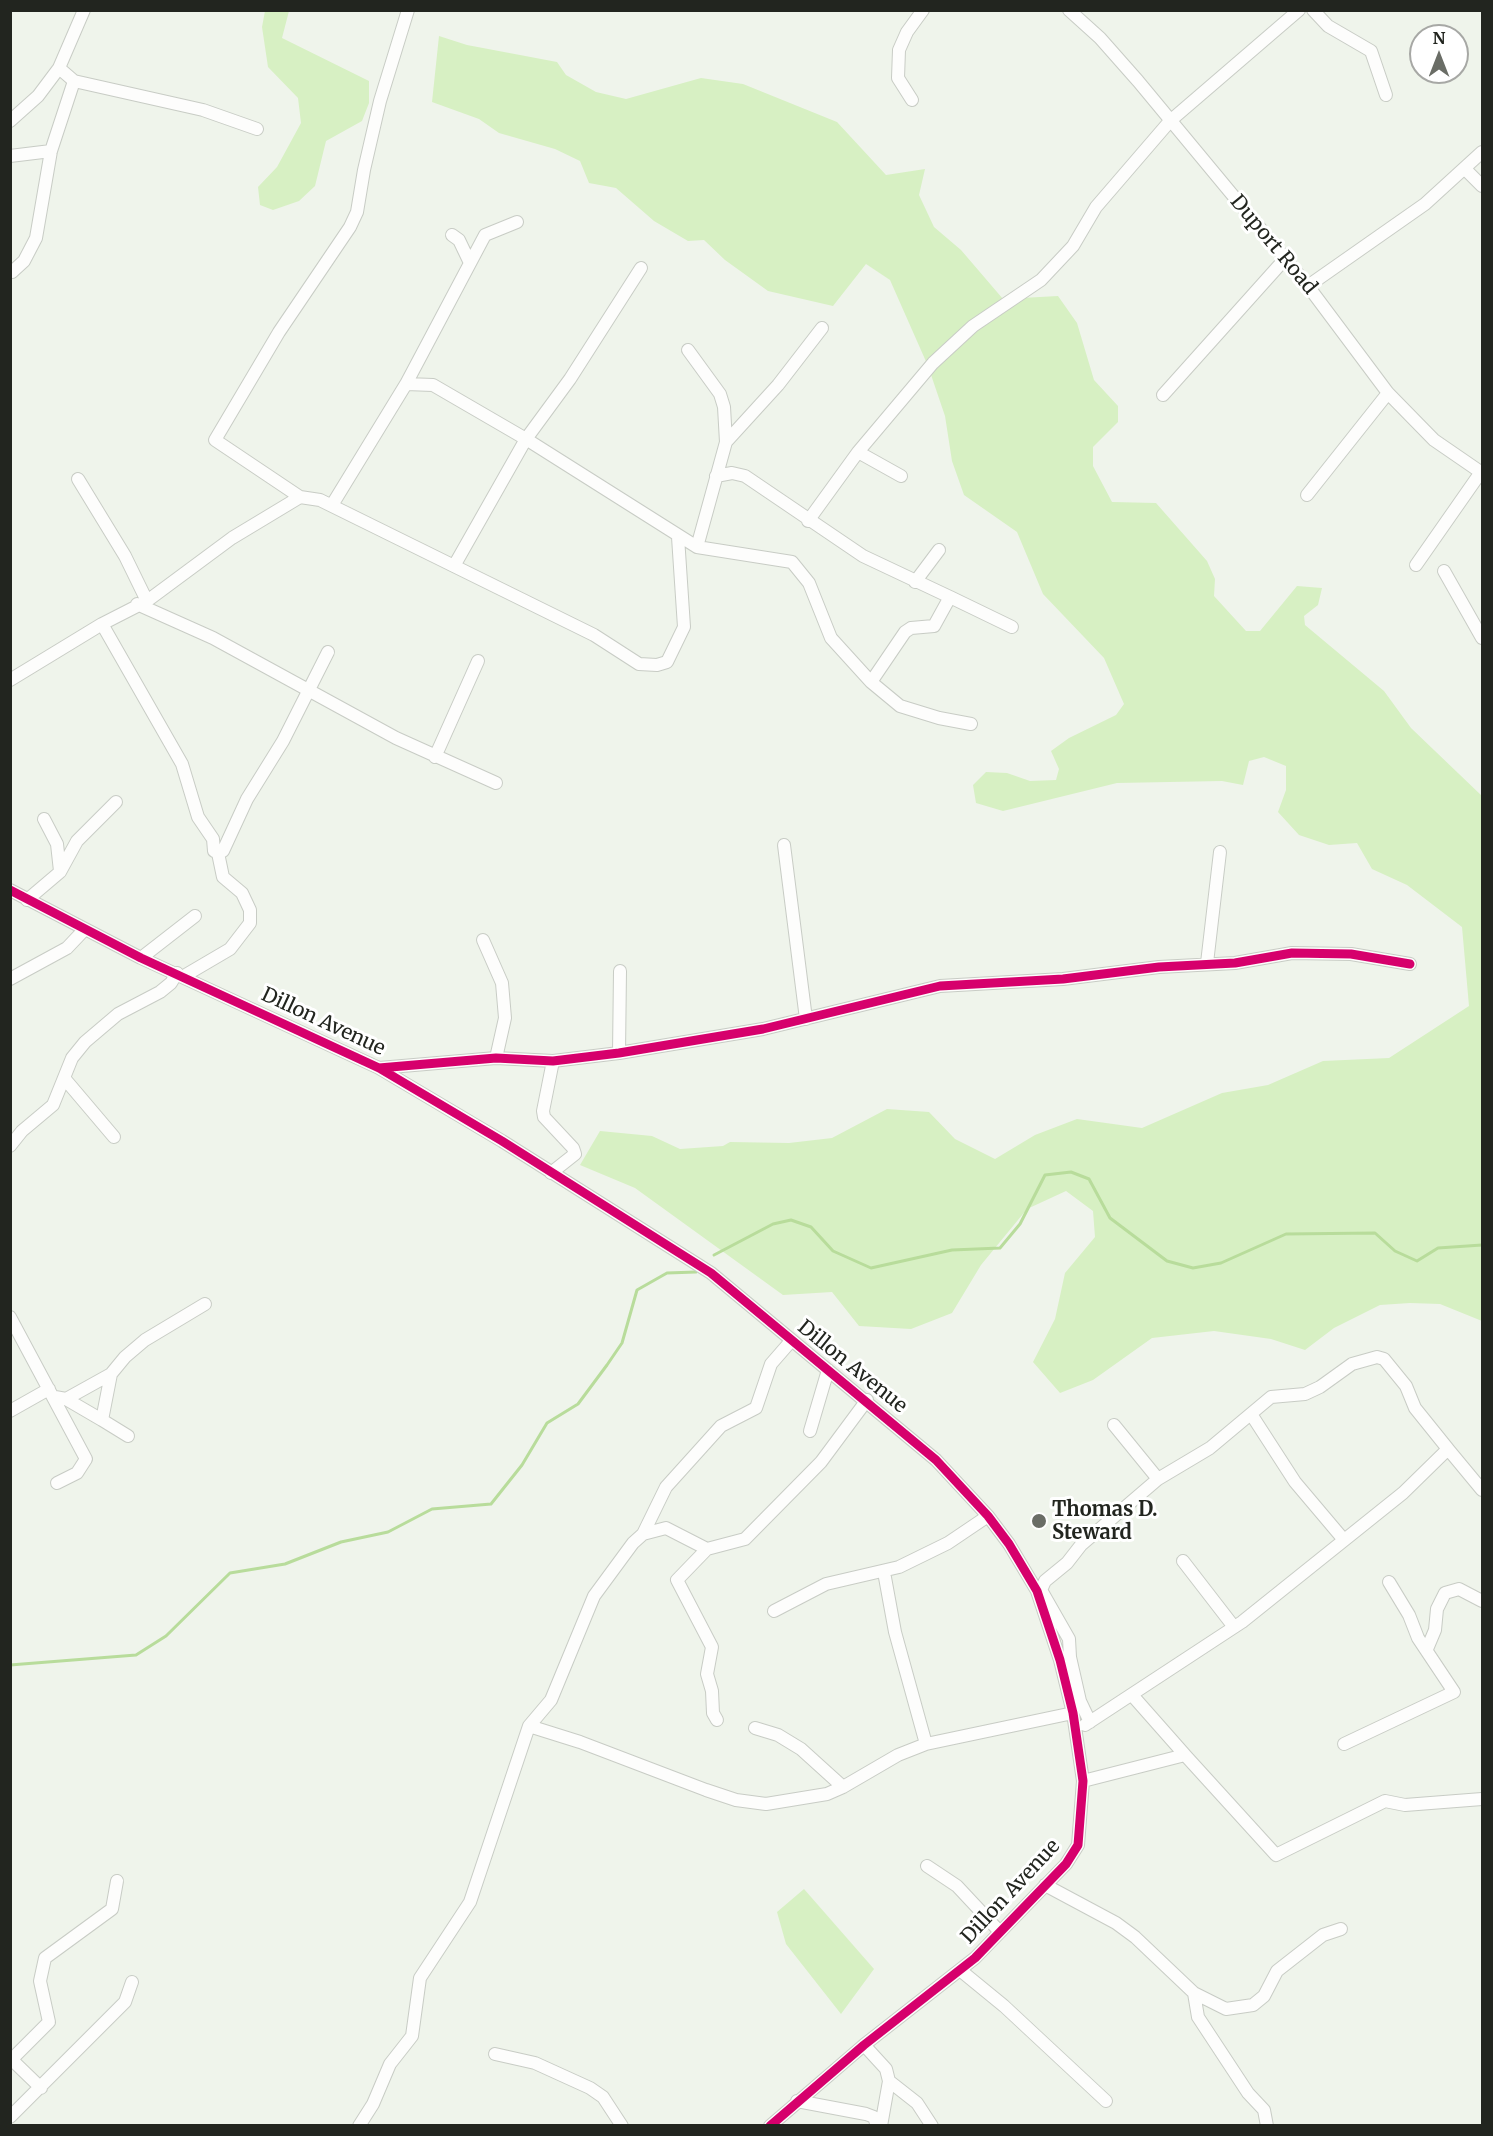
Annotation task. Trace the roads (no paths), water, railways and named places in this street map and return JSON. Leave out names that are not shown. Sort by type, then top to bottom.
[{"type":"street","points":[[10,121],[38,96],[60,68],[84,10]]},
{"type":"street","points":[[408,10],[380,100],[357,212],[350,227],[279,332],[215,440],[300,497],[320,500],[594,635],[639,664],[657,665],[667,662],[684,627],[678,537]]},
{"type":"street","points":[[912,100],[898,78],[899,50],[907,32],[923,10]]},
{"type":"street","name":"Duport Road","points":[[1069,10],[1100,38],[1308,286],[1388,393],[1434,440],[1482,472]]},
{"type":"street","points":[[807,520],[858,452],[933,363],[973,326],[1041,280],[1073,246],[1096,207],[1170,121],[1299,10]]},
{"type":"street","points":[[1313,10],[1328,26],[1371,51],[1386,95]]},
{"type":"street","points":[[60,68],[74,81],[203,110],[257,129]]},
{"type":"street","points":[[12,272],[24,261],[36,238],[51,151],[74,81]]},
{"type":"street","points":[[10,156],[51,151]]},
{"type":"street","points":[[1308,286],[1425,204],[1466,170],[1482,152]]},
{"type":"street","points":[[1466,170],[1482,186]]},
{"type":"street","points":[[332,506],[406,384],[485,235],[517,222]]},
{"type":"street","points":[[452,235],[459,240],[470,263]]},
{"type":"street","points":[[1163,394],[1284,260]]},
{"type":"street","points":[[453,566],[526,439],[570,379],[641,268]]},
{"type":"street","points":[[697,547],[726,442],[736,428],[778,385],[822,328]]},
{"type":"street","points":[[688,350],[720,394],[724,407],[726,442]]},
{"type":"street","points":[[406,384],[433,385],[526,439],[697,547],[792,562],[808,583],[831,638],[871,682],[900,706],[939,718],[971,724]]},
{"type":"street","points":[[1307,495],[1388,393]]},
{"type":"street","points":[[858,452],[901,476]]},
{"type":"street","points":[[1416,565],[1482,472]]},
{"type":"street","points":[[716,476],[732,473],[745,476],[863,556],[1012,627]]},
{"type":"street","points":[[78,479],[125,556],[142,603],[213,638],[435,757],[496,783]]},
{"type":"street","points":[[10,680],[102,624],[142,603],[232,538],[300,497]]},
{"type":"street","points":[[915,582],[939,550]]},
{"type":"street","points":[[1444,571],[1482,638]]},
{"type":"street","points":[[871,682],[905,632],[911,628],[934,626],[950,597]]},
{"type":"street","points":[[10,1146],[21,1131],[53,1106],[72,1058],[94,1035],[118,1014],[160,992],[181,974],[230,949],[250,923],[250,910],[242,893],[223,877],[218,853],[214,851],[213,839],[198,817],[182,764],[102,624]]},
{"type":"street","points":[[218,853],[223,851],[247,799],[283,741],[328,652]]},
{"type":"street","points":[[435,757],[478,661]]},
{"type":"street","points":[[27,900],[60,872],[77,841],[116,801]]},
{"type":"street","points":[[44,819],[57,844],[60,872]]},
{"type":"street","points":[[784,845],[807,1019]]},
{"type":"street","points":[[1207,963],[1220,852]]},
{"type":"street","name":"Dillon Avenue","points":[[10,890],[141,958],[181,974],[380,1068],[711,1273],[936,1460],[988,1516],[1009,1544],[1037,1591],[1060,1660],[1073,1713],[1083,1781],[1078,1845],[1066,1864],[960,1970],[864,2045],[770,2126]]},
{"type":"street","points":[[141,958],[195,916]]},
{"type":"street","points":[[10,979],[67,948],[85,929]]},
{"type":"street","points":[[483,940],[502,982],[505,1018],[496,1058]]},
{"type":"street","points":[[380,1068],[496,1058],[552,1061],[619,1053],[763,1029],[940,986],[1028,982],[1207,963],[1234,963],[1292,953],[1351,954],[1410,964]]},
{"type":"street","points":[[619,1053],[620,971]]},
{"type":"street","points":[[551,1173],[575,1154],[573,1148],[544,1117],[543,1111],[552,1061]]},
{"type":"street","points":[[64,1078],[114,1137]]},
{"type":"street","points":[[102,1420],[111,1374],[125,1356],[145,1340],[205,1304]]},
{"type":"street","points":[[10,1317],[56,1395],[86,1459],[76,1473],[57,1483]]},
{"type":"street","points":[[359,2126],[373,2104],[390,2064],[412,2036],[420,1978],[470,1902],[529,1726],[551,1700],[594,1596],[633,1543],[643,1534],[666,1487],[721,1426],[756,1408],[771,1364],[791,1341]]},
{"type":"street","points":[[1090,1722],[1080,1701],[1070,1657],[1069,1639],[1041,1590],[1045,1581],[1067,1563],[1081,1545],[1158,1479],[1210,1448],[1272,1397],[1305,1394],[1320,1387],[1352,1364],[1377,1357],[1384,1359],[1406,1386],[1415,1408],[1482,1490]]},
{"type":"street","points":[[810,1431],[828,1370]]},
{"type":"street","points":[[10,1411],[111,1374]]},
{"type":"street","points":[[56,1395],[128,1436]]},
{"type":"street","points":[[717,1720],[713,1713],[712,1691],[707,1674],[712,1647],[676,1580],[707,1549],[745,1539],[821,1462],[867,1401]]},
{"type":"street","points":[[1251,1414],[1295,1482],[1344,1540]]},
{"type":"street","points":[[1114,1425],[1158,1479]]},
{"type":"street","points":[[1076,1729],[1132,1695],[1234,1627],[1403,1493],[1448,1449]]},
{"type":"street","points":[[774,1611],[826,1584],[884,1572],[948,1543],[988,1516]]},
{"type":"street","points":[[643,1534],[666,1528],[707,1549]]},
{"type":"street","points":[[1184,1561],[1234,1627]]},
{"type":"street","points":[[884,1572],[895,1632],[926,1744]]},
{"type":"street","points":[[1344,1744],[1454,1692],[1427,1650],[1389,1582]]},
{"type":"street","points":[[1427,1650],[1435,1630],[1437,1609],[1444,1593],[1459,1589],[1482,1601]]},
{"type":"street","points":[[1132,1695],[1276,1855],[1385,1801],[1405,1805],[1482,1799]]},
{"type":"street","points":[[529,1726],[580,1742],[618,1759],[736,1800],[766,1804],[805,1799],[843,1787],[898,1755],[926,1744],[1073,1713]]},
{"type":"street","points":[[755,1728],[778,1735],[801,1749],[843,1787]]},
{"type":"street","points":[[1083,1781],[1185,1755]]},
{"type":"street","points":[[927,1866],[957,1886],[1000,1932]]},
{"type":"street","points":[[41,2088],[11,2058],[49,2022],[40,1982],[45,1958],[112,1909],[117,1881]]},
{"type":"street","points":[[1045,1885],[1116,1923],[1135,1937],[1194,1993],[1226,2009],[1253,2005],[1264,1996],[1277,1971],[1323,1935],[1341,1929]]},
{"type":"street","points":[[960,1970],[1004,2006],[1106,2101]]},
{"type":"street","points":[[10,2117],[125,2002],[132,1982]]},
{"type":"street","points":[[1194,1993],[1198,2018],[1248,2093],[1264,2110],[1267,2126]]},
{"type":"street","points":[[864,2045],[886,2069],[890,2081],[879,2126]]},
{"type":"street","points":[[495,2054],[536,2063],[590,2088],[603,2097],[622,2126]]},
{"type":"street","points":[[890,2081],[917,2103],[932,2126]]},
{"type":"street","points":[[797,2101],[866,2114],[874,2117],[879,2126]]},
{"type":"waterway","points":[[714,1255],[773,1224],[791,1220],[811,1227],[833,1251],[871,1268],[952,1250],[1000,1248],[1020,1224],[1045,1175],[1071,1172],[1089,1179],[1110,1218],[1167,1261],[1193,1268],[1221,1263],[1286,1234],[1375,1233],[1395,1251],[1417,1261],[1438,1248],[1482,1245]]},
{"type":"waterway","points":[[10,1665],[136,1655],[166,1636],[230,1573],[285,1564],[341,1542],[388,1532],[432,1509],[491,1504],[522,1465],[547,1423],[578,1404],[607,1365],[622,1343],[637,1290],[667,1273],[696,1272]]},
{"type":"place","name":"Thomas D. Steward","points":[[1039,1521]]}]
